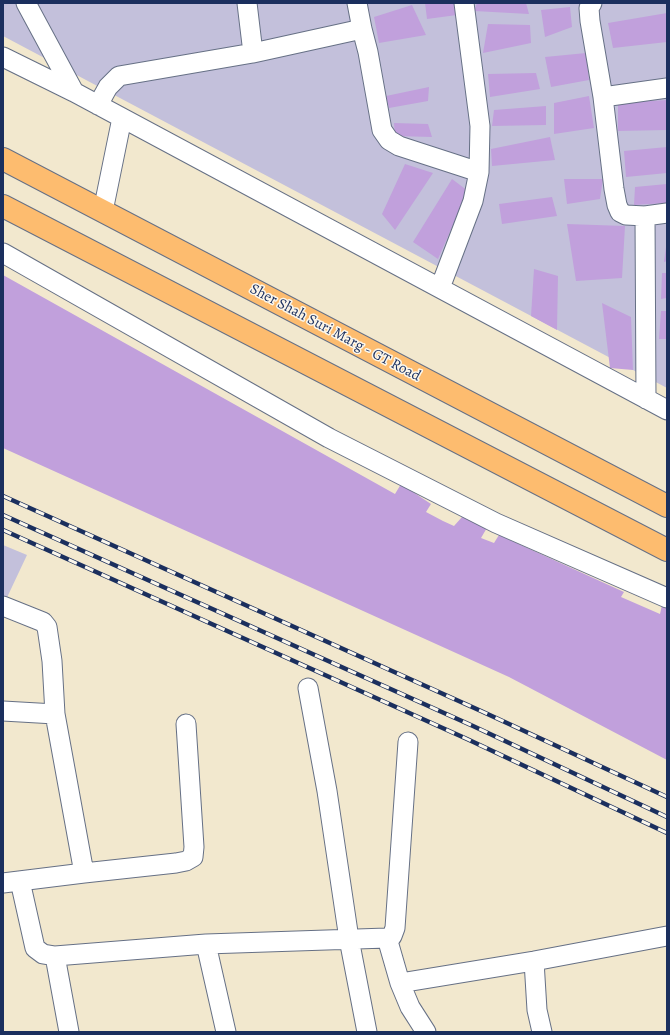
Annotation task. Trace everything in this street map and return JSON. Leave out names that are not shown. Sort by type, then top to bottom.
[{"type":"main road","name":"Sher Shah Suri Marg - GT Road","points":[[3,159],[667,506]]},
{"type":"main road","points":[[3,206],[667,550]]},
{"type":"street","points":[[26,3],[74,92]]},
{"type":"street","points":[[247,3],[253,53]]},
{"type":"street","points":[[357,3],[368,52],[382,130],[389,140],[399,146],[479,172]]},
{"type":"street","points":[[440,288],[473,201],[479,172],[480,126],[464,3]]},
{"type":"street","points":[[592,3],[589,8],[590,21],[603,98],[617,205],[620,212],[626,215],[645,216],[667,213]]},
{"type":"street","points":[[98,105],[108,87],[119,76],[253,53],[362,29]]},
{"type":"street","points":[[3,57],[74,92],[667,410]]},
{"type":"street","points":[[603,98],[667,88]]},
{"type":"street","points":[[103,211],[122,118]]},
{"type":"street","points":[[645,216],[646,399]]},
{"type":"street","points":[[3,253],[336,441],[496,524],[667,598]]},
{"type":"street","points":[[3,606],[43,622],[47,628],[52,661],[55,714],[84,873]]},
{"type":"street","points":[[308,688],[327,791],[349,939],[367,1032]]},
{"type":"street","points":[[3,711],[55,714]]},
{"type":"street","points":[[186,724],[194,847],[193,857],[186,861],[176,863],[11,882],[35,948],[40,953],[55,956],[206,944],[387,938],[392,936],[395,928],[408,742]]},
{"type":"street","points":[[400,984],[667,936]]},
{"type":"street","points":[[387,938],[400,984],[410,1007],[426,1032]]},
{"type":"street","points":[[206,944],[226,1032]]},
{"type":"street","points":[[55,956],[69,1032]]},
{"type":"street","points":[[534,961],[537,1010],[542,1032]]},
{"type":"shaded area","points":[[3,3],[667,3],[667,388],[3,36]]},
{"type":"shaded area","points":[[3,545],[27,555],[3,606]]},
{"type":"building","points":[[425,3],[457,3],[457,15],[427,19]]},
{"type":"building","points":[[477,3],[526,3],[529,14],[474,11]]},
{"type":"building","points":[[412,5],[426,35],[379,43],[374,17]]},
{"type":"building","points":[[570,7],[572,27],[545,37],[541,10]]},
{"type":"building","points":[[667,13],[667,42],[613,48],[608,23]]},
{"type":"building","points":[[488,24],[530,25],[531,43],[483,53]]},
{"type":"building","points":[[586,53],[589,80],[551,87],[545,57]]},
{"type":"building","points":[[536,73],[540,89],[490,97],[488,74]]},
{"type":"building","points":[[429,87],[428,101],[389,108],[386,96]]},
{"type":"building","points":[[589,96],[594,128],[554,134],[554,103]]},
{"type":"building","points":[[667,100],[667,130],[618,131],[618,103]]},
{"type":"building","points":[[546,106],[546,125],[492,126],[494,110]]},
{"type":"building","points":[[394,123],[428,124],[432,137],[395,136]]},
{"type":"building","points":[[550,137],[555,160],[492,166],[491,149]]},
{"type":"building","points":[[667,147],[667,173],[626,177],[624,151]]},
{"type":"building","points":[[405,164],[433,173],[395,230],[382,214]]},
{"type":"building","points":[[452,179],[468,191],[438,259],[413,242]]},
{"type":"building","points":[[564,179],[603,179],[600,199],[567,204]]},
{"type":"building","points":[[667,184],[667,203],[634,205],[635,187]]},
{"type":"building","points":[[552,197],[557,216],[502,224],[499,204]]},
{"type":"building","points":[[567,224],[625,226],[622,278],[576,281]]},
{"type":"building","points":[[666,247],[667,261],[664,262]]},
{"type":"building","points":[[534,269],[558,276],[557,330],[531,316]]},
{"type":"building","points":[[662,273],[667,273],[667,298],[661,299]]},
{"type":"building","points":[[3,275],[395,494],[401,484],[431,504],[426,512],[443,521],[454,526],[462,517],[488,526],[481,538],[494,543],[499,535],[624,592],[621,597],[660,614],[662,605],[667,607],[667,760],[509,677],[3,448]]},
{"type":"building","points":[[602,303],[631,317],[633,370],[610,368]]},
{"type":"building","points":[[661,311],[667,311],[667,339],[659,339]]},
{"type":"railway","points":[[3,496],[481,711],[667,797]]},
{"type":"railway","points":[[3,515],[473,726],[667,817]]},
{"type":"railway","points":[[3,530],[467,739],[667,833]]}]
